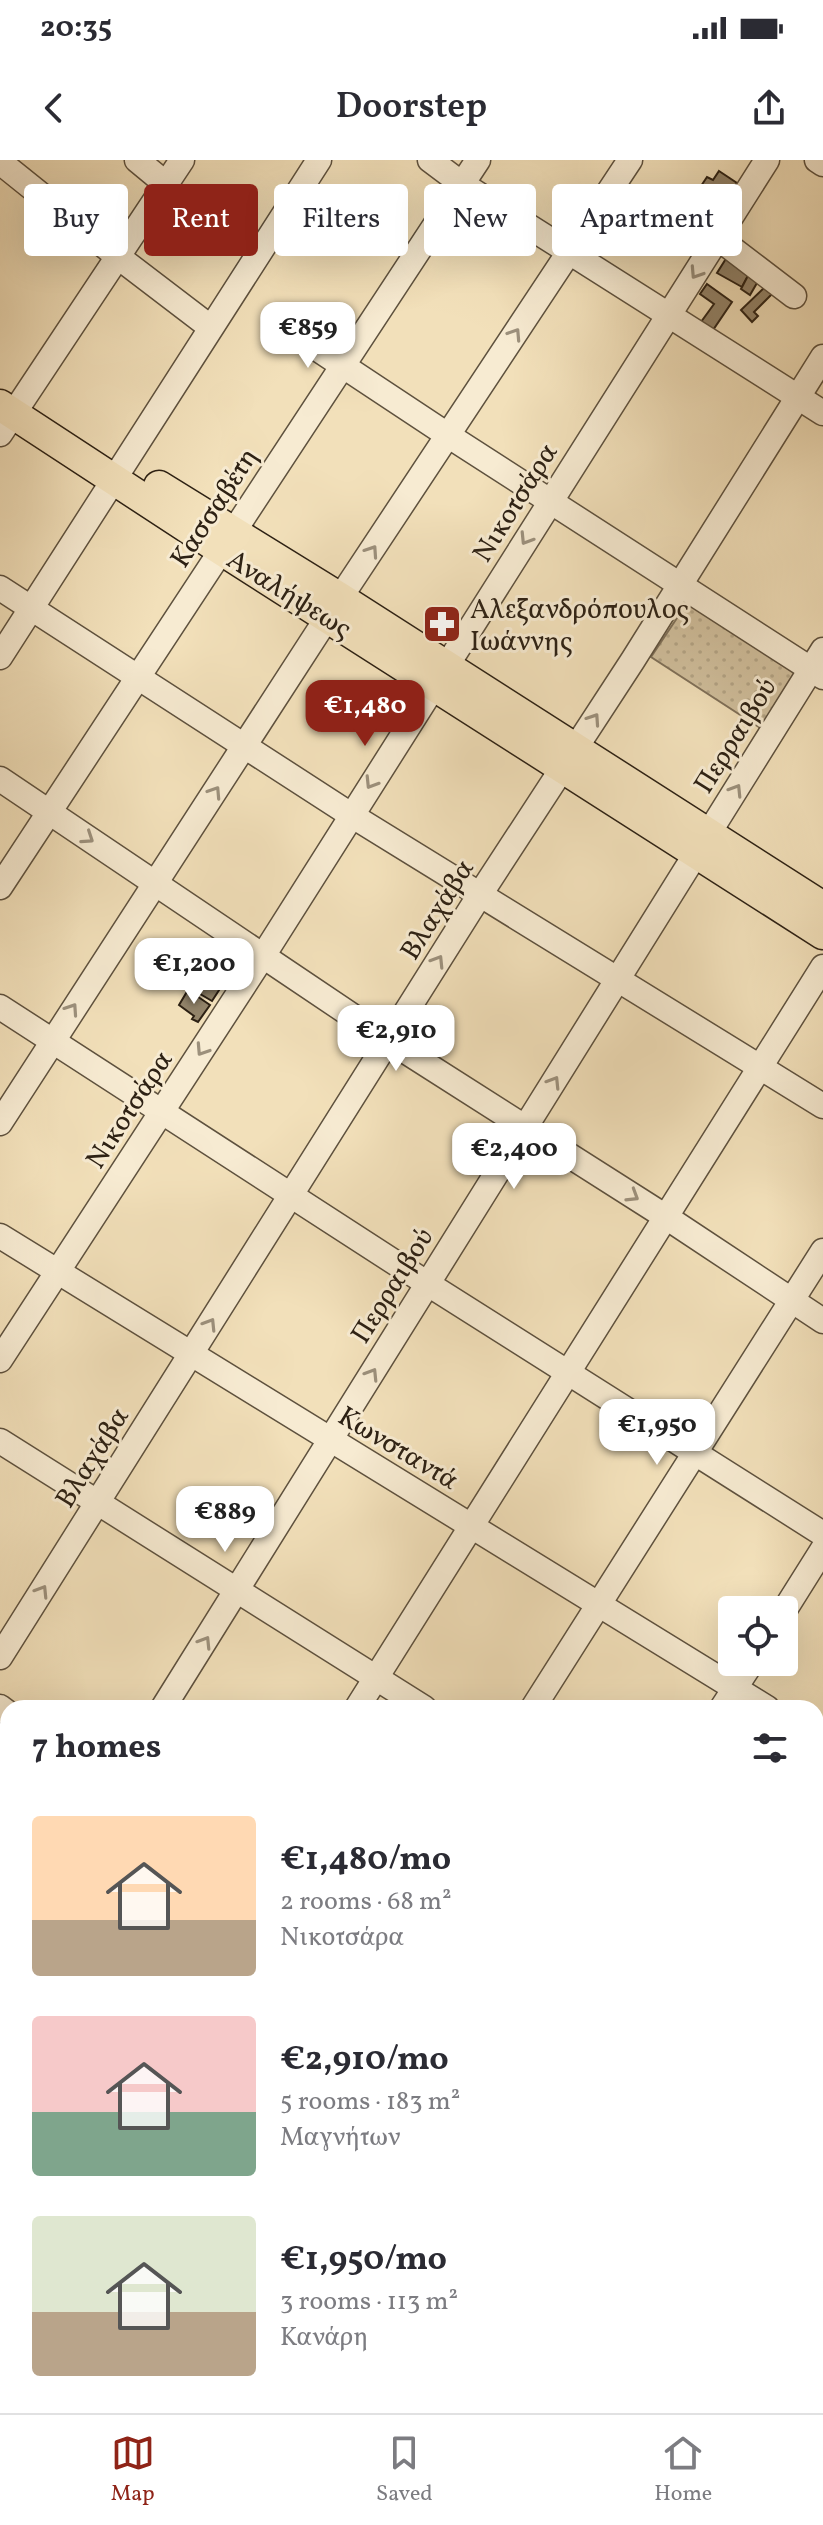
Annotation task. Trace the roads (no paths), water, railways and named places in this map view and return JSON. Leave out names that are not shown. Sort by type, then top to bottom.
[{"type":"main road","name":"Αναλήψεως","points":[[7,408],[118,472],[440,674],[702,843],[823,934]]},
{"type":"main road","name":"Αναλήψεως","points":[[702,843],[823,907]]},
{"type":"street","points":[[137,160],[166,184],[182,160]]},
{"type":"street","points":[[0,657],[319,160]]},
{"type":"street","points":[[430,160],[462,184]]},
{"type":"street","name":"Κασσαβέτη","points":[[462,184],[478,160]]},
{"type":"street","points":[[614,184],[630,160]]},
{"type":"street","name":"Νικοτσάρα","points":[[742,200],[767,160]]},
{"type":"street","points":[[817,160],[823,164]]},
{"type":"street","points":[[0,162],[27,184]]},
{"type":"street","points":[[128,240],[144,216]]},
{"type":"street","name":"Κασσαβέτη","points":[[0,887],[424,241]]},
{"type":"street","points":[[7,408],[117,256],[210,327]]},
{"type":"street","points":[[0,1123],[334,607],[566,256]]},
{"type":"street","points":[[575,256],[823,413]]},
{"type":"street","name":"Νικοτσάρα","points":[[0,1360],[263,956],[706,256]]},
{"type":"street","points":[[742,256],[794,296]]},
{"type":"street","points":[[298,336],[680,585],[819,665]]},
{"type":"street","name":"Βλαχάβα","points":[[0,1657],[823,357]]},
{"type":"street","points":[[0,588],[351,815],[823,1106]]},
{"type":"street","name":"Περραιβού","points":[[168,1700],[702,843],[819,665]]},
{"type":"street","points":[[0,779],[388,1040],[823,1321]]},
{"type":"street","points":[[362,1700],[823,967]]},
{"type":"street","points":[[0,1007],[428,1284],[823,1534]]},
{"type":"street","name":"Κωνσταντά","points":[[0,1236],[599,1604],[729,1698]]},
{"type":"street","points":[[538,1700],[823,1251]]},
{"type":"street","points":[[0,1441],[412,1700]]},
{"type":"street","points":[[793,1596],[823,1549]]},
{"type":"street","points":[[729,1698],[743,1676]]},
{"type":"place","name":"Αλεξανδρόπουλος Ιωάννης","points":[[442,624]]}]
